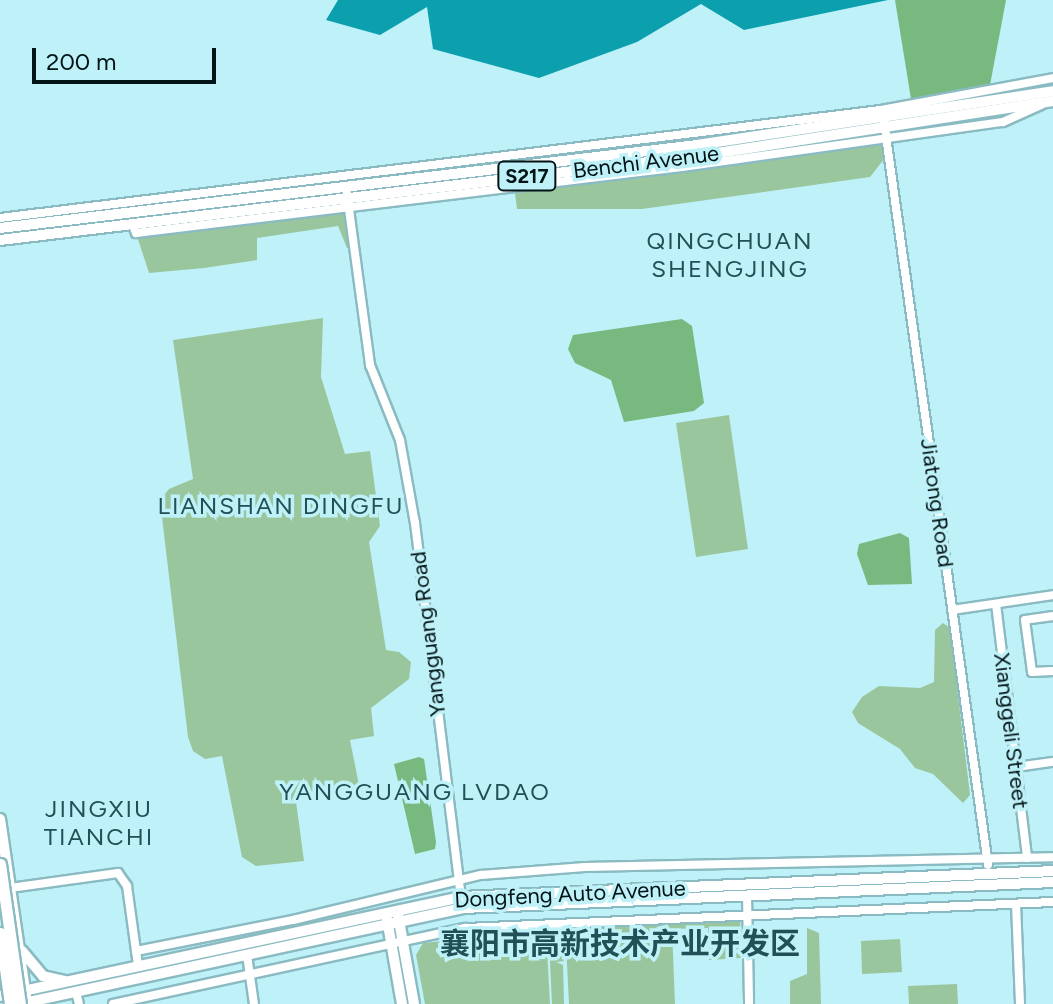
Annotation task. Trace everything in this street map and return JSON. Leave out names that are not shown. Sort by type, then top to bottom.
[{"type":"highway","points":[[0,864],[24,1001]]},
{"type":"highway","points":[[0,933],[5,1000]]},
{"type":"main road","name":"Benchi Avenue","points":[[0,240],[885,131],[1052,98]]},
{"type":"main road","name":"Benchi Avenue","points":[[0,228],[252,193],[347,197]]},
{"type":"main road","points":[[0,819],[24,1001]]},
{"type":"main road","name":"Dongfeng Auto Avenue","points":[[72,989],[138,965],[463,908],[747,896],[989,880],[1053,871]]},
{"type":"main road","name":"Dongfeng Auto Avenue","points":[[5,1000],[24,1001],[247,955],[393,918],[461,897],[989,880],[1053,882]]},
{"type":"main road","points":[[393,918],[403,941],[414,1004]]},
{"type":"main road","points":[[393,918],[391,943],[402,1004]]},
{"type":"main road","points":[[18,944],[30,966],[43,976],[72,989]]},
{"type":"main road","points":[[0,972],[5,1000]]},
{"type":"main road","points":[[51,1004],[72,989]]},
{"type":"street","points":[[0,218],[252,193],[881,110],[1053,78]]},
{"type":"street","points":[[347,197],[885,131],[1003,122],[1052,98]]},
{"type":"street","name":"Jiatong Road","points":[[885,131],[989,880]]},
{"type":"street","name":"Yangguang Road","points":[[347,197],[370,365],[400,440],[415,523],[461,897]]},
{"type":"street","points":[[952,610],[1053,595]]},
{"type":"street","name":"Xianggeli Street","points":[[996,604],[1027,858]]},
{"type":"street","points":[[1053,616],[1025,620],[1032,672],[1053,671]]},
{"type":"street","points":[[1016,767],[1053,762]]},
{"type":"street","points":[[136,951],[459,881],[585,867],[1053,857]]},
{"type":"street","points":[[10,888],[118,873],[127,886],[138,965]]},
{"type":"street","points":[[747,896],[749,1004]]},
{"type":"street","points":[[113,1004],[466,928],[1053,902]]},
{"type":"street","points":[[1016,904],[1020,1004]]},
{"type":"street","points":[[247,955],[254,1004]]},
{"type":"street","points":[[72,989],[79,1004]]},
{"type":"green space","points":[[895,0],[1006,0],[990,85],[911,99]]},
{"type":"green space","points":[[886,140],[888,154],[870,177],[642,209],[517,209],[514,186]]},
{"type":"green space","points":[[348,206],[354,247],[347,248],[338,226],[257,238],[257,260],[204,268],[149,273],[136,233]]},
{"type":"green space","points":[[323,318],[321,377],[345,454],[370,451],[380,526],[369,542],[386,650],[399,652],[411,662],[409,679],[371,708],[374,736],[350,740],[359,785],[295,794],[304,861],[256,866],[242,857],[222,756],[205,759],[193,751],[188,737],[160,500],[169,489],[193,479],[173,340]]},
{"type":"green space","points":[[682,319],[692,326],[704,403],[694,411],[624,422],[611,380],[575,363],[568,349],[573,335]]},
{"type":"green space","points":[[729,415],[748,549],[696,557],[676,423]]},
{"type":"green space","points":[[900,533],[909,538],[912,584],[868,585],[857,554],[859,544]]},
{"type":"green space","points":[[943,623],[950,628],[970,795],[963,803],[933,774],[915,768],[900,749],[858,723],[852,712],[862,697],[879,686],[920,688],[934,682],[935,630]]},
{"type":"green space","points":[[419,757],[424,759],[436,842],[435,849],[415,854],[394,764]]},
{"type":"green space","points":[[740,916],[741,958],[709,960],[708,928],[672,929],[675,1004],[569,1004],[565,923]]},
{"type":"green space","points":[[807,928],[819,933],[821,1004],[790,1004],[790,981],[807,974]]},
{"type":"green space","points":[[546,931],[550,1004],[425,1004],[416,955],[423,943]]},
{"type":"green space","points":[[900,939],[902,972],[862,974],[861,941]]},
{"type":"green space","points":[[549,940],[563,940],[564,961],[556,962],[563,965],[564,1004],[552,1004]]},
{"type":"green space","points":[[957,984],[958,1004],[909,1004],[908,986]]},
{"type":"water","points":[[338,0],[888,0],[744,30],[701,4],[637,42],[539,78],[433,49],[427,7],[380,35],[326,20]]},
{"type":"district","name":"QINGCHUAN SHENGJING","points":[[730,255]]},
{"type":"district","name":"LIANSHAN DINGFU","points":[[281,506]]},
{"type":"district","name":"YANGGUANG LVDAO","points":[[415,792]]},
{"type":"district","name":"JINGXIU TIANCHI","points":[[99,823]]},
{"type":"district","name":"襄阳市高新技术产业开发区","points":[[620,944]]}]
